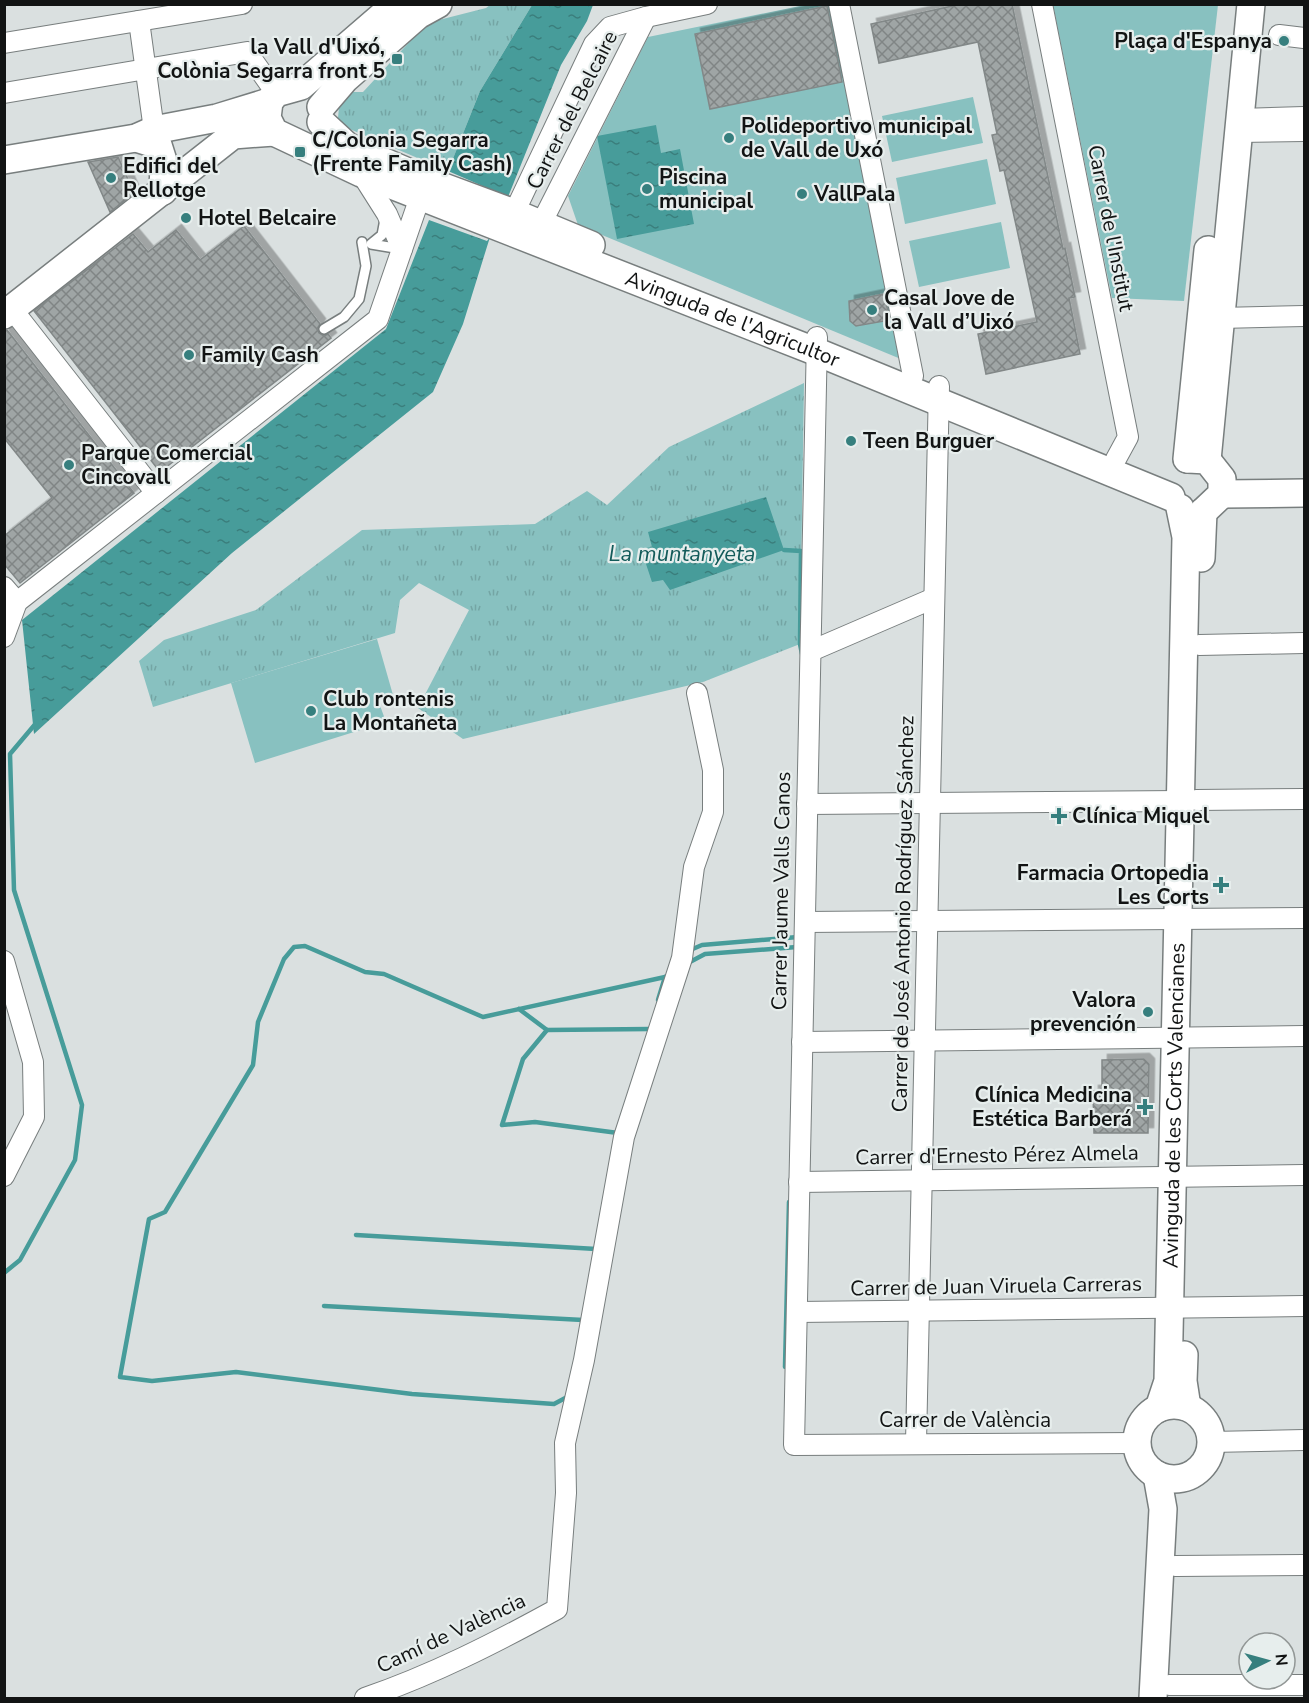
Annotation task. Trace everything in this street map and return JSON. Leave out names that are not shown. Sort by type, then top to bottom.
[{"type":"street","points":[[4,43],[242,4]]},
{"type":"street","points":[[4,160],[149,138],[217,118],[282,94],[396,4]]},
{"type":"street","points":[[156,493],[8,312],[233,135],[310,135],[345,79],[418,15],[438,4]]},
{"type":"street","name":"Carrer del Belcaire","points":[[505,217],[594,44],[610,27],[646,16],[707,4]]},
{"type":"street","points":[[839,4],[913,376]]},
{"type":"street","name":"Carrer de l'Institut","points":[[1042,4],[1128,437],[1116,459]]},
{"type":"street","points":[[1230,126],[1234,4]]},
{"type":"street","points":[[1230,126],[1251,4]]},
{"type":"street","name":"Carrer del Belcaire","points":[[541,224],[646,16]]},
{"type":"street","points":[[139,21],[146,69],[149,138],[164,164],[163,190]]},
{"type":"street","points":[[1279,35],[1305,38]]},
{"type":"street","points":[[4,93],[247,52],[282,94]]},
{"type":"street","points":[[282,94],[314,93],[321,115]]},
{"type":"street","points":[[282,94],[267,118],[284,136]]},
{"type":"street","name":"Avinguda de l'Agricultor","points":[[321,115],[347,146],[430,195]]},
{"type":"street","points":[[1230,126],[1305,117]]},
{"type":"street","points":[[163,190],[188,151],[217,118]]},
{"type":"street","points":[[1230,126],[1305,131]]},
{"type":"street","name":"Avinguda de les Corts Valencianes","points":[[1159,1408],[1168,1381],[1177,1308],[1195,486],[1230,126]]},
{"type":"street","name":"Avinguda de l'Agricultor","points":[[284,136],[361,173],[505,217],[541,224],[817,345],[913,376],[939,394],[1195,486],[1305,477]]},
{"type":"street","points":[[149,138],[188,151],[215,148]]},
{"type":"street","points":[[361,173],[387,214],[402,249]]},
{"type":"street","points":[[4,637],[17,603],[156,493],[177,472],[378,319],[402,249],[430,195]]},
{"type":"street","name":"Avinguda de l'Agricultor","points":[[505,217],[939,394],[1116,459],[1195,486],[1305,493]]},
{"type":"street","points":[[1211,318],[1305,316]]},
{"type":"street","name":"Carrer Jaume Valls Canos","points":[[794,1445],[817,345]]},
{"type":"street","name":"Carrer de José Antonio Rodríguez Sánchez","points":[[916,1443],[939,394]]},
{"type":"street","points":[[4,587],[17,603]]},
{"type":"street","points":[[811,651],[934,598]]},
{"type":"street","points":[[1191,645],[1305,643]]},
{"type":"street","name":"Camí de València","points":[[365,1698],[404,1685],[492,1645],[557,1609],[566,1492],[565,1443],[584,1360],[624,1137],[682,958],[694,867],[713,812],[713,770],[697,693]]},
{"type":"street","points":[[807,804],[1305,799]]},
{"type":"street","points":[[805,922],[1305,918]]},
{"type":"street","points":[[4,961],[33,1062],[34,1117],[4,1176]]},
{"type":"street","points":[[802,1042],[1305,1036]]},
{"type":"street","name":"Carrer d'Ernesto Pérez Almela","points":[[799,1182],[1305,1174]]},
{"type":"street","name":"Carrer de Juan Viruela Carreras","points":[[797,1312],[1305,1306]]},
{"type":"street","name":"Avinguda de les Corts Valencianes","points":[[1177,1308],[1187,1407]]},
{"type":"street","points":[[1168,1405],[1187,1407],[1200,1415],[1208,1427],[1211,1442],[1204,1465],[1184,1478],[1175,1479],[1156,1475],[1140,1458],[1137,1436],[1143,1422],[1159,1408],[1168,1405]]},
{"type":"street","points":[[1211,1442],[1305,1440]]},
{"type":"street","name":"Carrer de València","points":[[794,1445],[1137,1443]]},
{"type":"street","points":[[1156,1475],[1163,1509],[1163,1694]]},
{"type":"street","points":[[1163,1694],[1178,1510],[1184,1478]]},
{"type":"street","points":[[1175,1566],[1305,1565]]},
{"type":"street","points":[[1163,1694],[1305,1684]]},
{"type":"lane","points":[[324,329],[344,317],[359,299],[366,266],[362,242]]},
{"type":"green space","points":[[490,5],[532,5],[480,91],[448,171],[345,127],[338,118],[339,107],[350,92],[363,92],[427,23]]},
{"type":"green space","name":"Polideportivo municipal de Vall de Uxó","points":[[805,5],[833,5],[908,362],[578,225],[568,196],[648,37]]},
{"type":"green space","points":[[1053,5],[1218,5],[1184,301],[1112,298]]},
{"type":"green space","points":[[973,97],[983,143],[892,162],[882,116]]},
{"type":"green space","points":[[987,159],[996,204],[905,224],[896,178]]},
{"type":"green space","points":[[1001,222],[1010,268],[919,287],[909,241]]},
{"type":"green space","points":[[804,383],[800,644],[703,682],[463,739],[418,708],[469,610],[419,583],[400,600],[395,633],[153,707],[139,661],[164,640],[256,610],[362,530],[535,524],[587,491],[607,505],[669,447]]},
{"type":"green space","name":"Club rontenis La Montañeta","points":[[377,639],[393,695],[378,700],[386,722],[255,763],[231,683]]},
{"type":"water","points":[[532,5],[593,5],[587,21],[561,65],[508,197],[448,171],[480,91]]},
{"type":"water","name":"Piscina municipal","points":[[656,125],[661,153],[680,149],[694,224],[617,239],[597,136]]},
{"type":"water","points":[[429,220],[487,241],[490,237],[463,324],[433,392],[232,553],[34,734],[22,620],[386,329]]},
{"type":"water","name":"La muntanyeta","points":[[766,497],[784,550],[670,590],[663,580],[652,582],[641,549],[652,547],[648,532]]},
{"type":"building","points":[[961,4],[1012,4],[1075,297],[1069,298],[1080,354],[986,374],[978,334],[1037,322],[1004,170],[1000,171],[992,135],[997,134],[978,42],[879,63],[871,24]]},
{"type":"building","points":[[827,6],[842,82],[710,109],[695,34]]},
{"type":"building","name":"Edifici del Rellotge","points":[[118,157],[134,193],[110,212],[88,162]]},
{"type":"building","name":"Family Cash","points":[[244,226],[320,324],[317,329],[319,333],[324,336],[328,334],[331,338],[160,472],[34,311],[133,234],[148,252],[176,230],[200,260]]},
{"type":"building","name":"Casal Jove de la Vall d’Uixó","points":[[884,294],[890,320],[856,326],[850,321],[849,301]]},
{"type":"building","name":"Parque Comercial Cincovall","points":[[4,330],[7,330],[134,493],[20,583],[4,564],[4,536],[52,498],[4,438]]},
{"type":"building","points":[[1144,1059],[1149,1064],[1148,1133],[1094,1133],[1093,1091],[1102,1091],[1102,1060]]},
{"type":"waterway","points":[[784,550],[801,551],[800,644],[802,654]]},
{"type":"waterway","points":[[4,1273],[20,1260],[75,1160],[82,1105],[14,890],[10,754],[37,722]]},
{"type":"waterway","points":[[688,951],[702,945],[798,937]]},
{"type":"waterway","points":[[569,1394],[554,1404],[412,1394],[236,1372],[152,1381],[120,1377],[149,1219],[165,1212],[253,1065],[258,1022],[284,959],[294,947],[305,946],[365,972],[384,974],[483,1017],[665,977]]},
{"type":"waterway","points":[[688,963],[705,954],[797,947]]},
{"type":"waterway","points":[[658,1000],[665,977],[671,974]]},
{"type":"waterway","points":[[519,1009],[547,1030],[650,1029]]},
{"type":"waterway","points":[[547,1030],[523,1059],[502,1125],[535,1122],[618,1133]]},
{"type":"waterway","points":[[785,1367],[789,1202]]},
{"type":"waterway","points":[[356,1235],[596,1249]]},
{"type":"waterway","points":[[324,1306],[583,1320]]},
{"type":"place","name":"Plaça d'Espanya","points":[[1284,41]]},
{"type":"place","name":"la Vall d'Uixó, Colònia Segarra front 5","points":[[397,59]]},
{"type":"place","name":"Polideportivo municipal de Vall de Uxó","points":[[729,138]]},
{"type":"place","name":"C/Colonia Segarra (Frente Family Cash)","points":[[300,152]]},
{"type":"place","name":"Edifici del Rellotge","points":[[111,178]]},
{"type":"place","name":"Piscina municipal","points":[[647,189]]},
{"type":"place","name":"VallPala","points":[[802,194]]},
{"type":"place","name":"Hotel Belcaire","points":[[186,218]]},
{"type":"place","name":"Casal Jove de la Vall d’Uixó","points":[[872,310]]},
{"type":"place","name":"Family Cash","points":[[189,355]]},
{"type":"place","name":"Teen Burguer","points":[[851,441]]},
{"type":"place","name":"Parque Comercial Cincovall","points":[[69,465]]},
{"type":"place","name":"Club rontenis La Montañeta","points":[[311,711]]},
{"type":"place","name":"Clínica Miquel","points":[[1059,816]]},
{"type":"place","name":"Farmacia Ortopedia Les Corts","points":[[1221,885]]},
{"type":"place","name":"Valora prevención","points":[[1148,1012]]},
{"type":"place","name":"Clínica Medicina Estética Barberá","points":[[1145,1107]]}]
